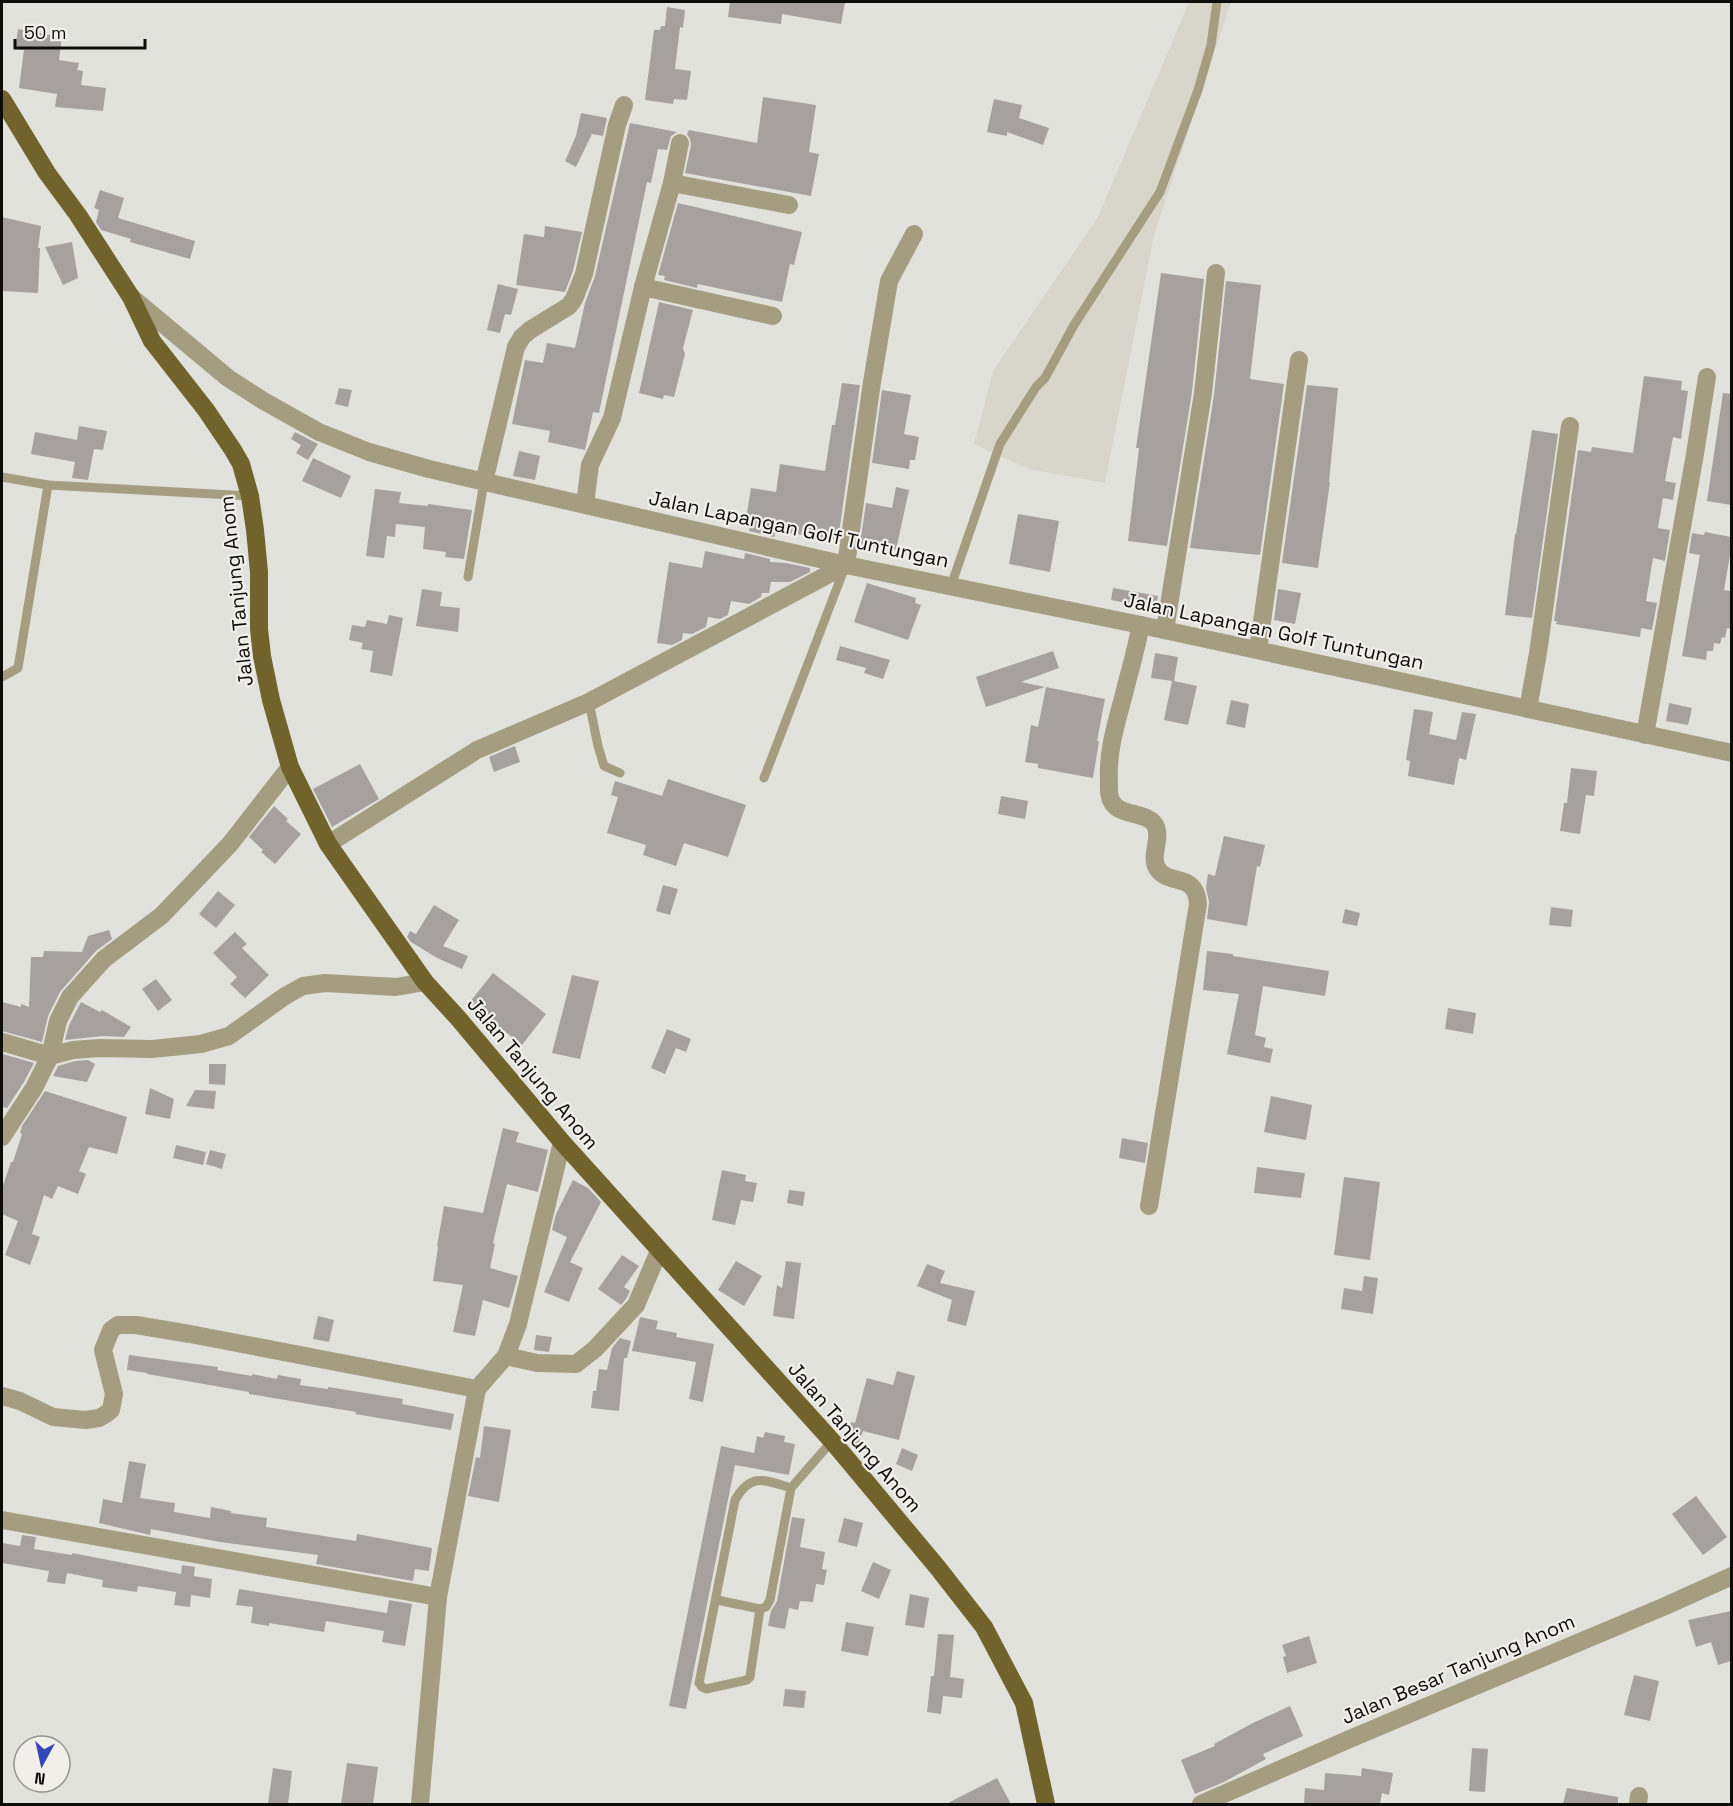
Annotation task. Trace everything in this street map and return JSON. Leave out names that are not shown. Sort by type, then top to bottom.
[{"type":"main road","name":"Jalan Lapangan Golf Tuntungan","points":[[2,99],[47,173],[78,215],[131,297]]},
{"type":"main road","name":"Jalan Tanjung Anom","points":[[131,297],[152,341],[206,410],[241,464],[250,496],[255,530],[262,656],[271,700],[290,767],[328,844],[425,982],[658,1251],[832,1441],[984,1627],[1024,1703],[1046,1804]]},
{"type":"street","points":[[484,482],[516,347],[530,330],[569,306],[584,274],[617,125],[624,105]]},
{"type":"street","points":[[585,504],[591,465],[612,418],[643,286],[672,183],[680,143]]},
{"type":"street","points":[[672,183],[789,205]]},
{"type":"street","points":[[328,844],[477,750],[589,702],[846,565],[889,280],[914,234]]},
{"type":"street","points":[[1165,630],[1203,393],[1216,273]]},
{"type":"street","points":[[643,286],[773,316]]},
{"type":"street","name":"Jalan Lapangan Golf Tuntungan","points":[[131,297],[228,378],[261,400],[319,432],[369,452],[429,469],[846,565],[1165,630],[1731,753]]},
{"type":"street","points":[[1258,650],[1299,360]]},
{"type":"street","points":[[1645,735],[1707,377]]},
{"type":"street","points":[[1528,709],[1570,426]]},
{"type":"street","points":[[1141,625],[1108,760],[1110,795],[1112,802],[1118,808],[1153,822],[1157,834],[1155,860],[1157,869],[1190,885],[1197,893],[1198,904],[1149,1206]]},
{"type":"street","points":[[2,1137],[34,1088],[50,1056],[58,1021],[70,997],[104,959],[161,916],[190,886],[230,844],[290,767]]},
{"type":"street","points":[[2,1042],[50,1056],[73,1050],[152,1049],[201,1044],[229,1036],[303,986],[325,983],[396,987],[425,982]]},
{"type":"street","points":[[420,1804],[438,1597],[477,1389],[506,1356],[518,1323],[562,1142]]},
{"type":"street","points":[[506,1356],[537,1363],[576,1364],[595,1349],[636,1305],[658,1251]]},
{"type":"street","points":[[2,1396],[20,1401],[53,1417],[86,1420],[99,1418],[106,1414],[111,1410],[114,1394],[103,1350],[111,1330],[118,1325],[136,1325],[190,1334],[477,1389]]},
{"type":"street","points":[[2,1520],[438,1597]]},
{"type":"street","name":"Jalan Besar Tanjung Anom","points":[[1201,1804],[1731,1576]]},
{"type":"lane","points":[[951,586],[1000,444],[1036,387],[1046,378],[1074,325],[1160,192],[1198,90],[1211,45],[1217,2]]},
{"type":"lane","points":[[2,477],[48,485],[250,496]]},
{"type":"lane","points":[[468,577],[484,482]]},
{"type":"lane","points":[[2,677],[18,668],[48,485]]},
{"type":"lane","points":[[764,778],[846,565]]},
{"type":"lane","points":[[589,702],[604,764],[620,773]]},
{"type":"lane","points":[[717,1600],[760,1609],[766,1607],[770,1600],[791,1488],[832,1441]]},
{"type":"lane","points":[[760,1609],[750,1677],[747,1680],[706,1689],[702,1687],[699,1683],[735,1500],[742,1488],[754,1480],[769,1481],[791,1488]]},
{"type":"shaded area","points":[[1189,2],[1231,2],[1154,235],[1105,483],[1029,469],[974,444],[993,371],[1098,217]]},
{"type":"building","points":[[730,2],[845,2],[841,24],[782,14],[781,24],[728,17]]},
{"type":"building","points":[[667,7],[685,10],[683,28],[680,27],[675,69],[691,71],[687,100],[674,99],[673,104],[645,100],[654,30],[660,30],[661,26],[665,26]]},
{"type":"building","points":[[18,29],[62,37],[59,60],[79,63],[77,70],[83,71],[81,85],[106,88],[103,111],[55,107],[57,94],[19,88],[24,50],[15,49]]},
{"type":"building","points":[[763,97],[816,105],[809,152],[819,154],[811,196],[685,173],[691,145],[687,134],[689,130],[757,143]]},
{"type":"building","points":[[994,99],[1022,105],[1019,118],[1049,128],[1043,145],[1007,132],[1007,136],[987,132]]},
{"type":"building","points":[[581,113],[607,118],[603,136],[592,134],[576,167],[565,161],[576,136]]},
{"type":"building","points":[[630,123],[677,132],[671,136],[667,150],[658,149],[651,183],[647,182],[599,413],[593,412],[585,450],[548,442],[550,431],[512,424],[525,360],[543,363],[547,343],[575,348],[585,303],[595,276]]},
{"type":"building","points":[[100,190],[124,198],[118,218],[195,241],[190,259],[130,242],[131,239],[101,230],[96,222],[99,210],[94,208]]},
{"type":"building","points":[[678,203],[802,232],[794,265],[790,264],[782,302],[698,284],[697,288],[664,280],[665,276],[658,275]]},
{"type":"building","points":[[2,217],[41,226],[38,248],[40,248],[38,293],[2,291]]},
{"type":"building","points":[[545,226],[582,232],[573,271],[565,292],[516,285],[524,234],[544,237]]},
{"type":"building","points":[[72,242],[78,278],[63,285],[45,247]]},
{"type":"building","points":[[1161,273],[1204,279],[1192,392],[1167,546],[1128,541],[1139,448],[1136,448]]},
{"type":"building","points":[[1226,281],[1261,285],[1250,379],[1284,384],[1260,555],[1190,548],[1214,395]]},
{"type":"building","points":[[498,284],[518,289],[511,315],[505,314],[500,333],[487,330]]},
{"type":"building","points":[[659,302],[693,310],[674,397],[664,395],[663,399],[639,393]]},
{"type":"building","points":[[1644,376],[1682,381],[1681,390],[1688,391],[1681,439],[1673,437],[1665,481],[1676,483],[1673,500],[1663,498],[1658,528],[1670,530],[1665,561],[1653,558],[1646,601],[1657,603],[1652,630],[1641,628],[1640,637],[1556,624],[1557,621],[1554,621],[1578,450],[1591,452],[1592,447],[1633,453]]},
{"type":"building","points":[[842,383],[860,385],[838,540],[776,531],[774,537],[749,531],[750,527],[745,526],[751,488],[776,492],[780,464],[825,471],[832,425],[835,425]]},
{"type":"building","points":[[1307,385],[1338,388],[1330,482],[1318,568],[1282,563]]},
{"type":"building","points":[[339,388],[352,390],[348,407],[335,404]]},
{"type":"building","points":[[882,390],[911,395],[904,434],[919,437],[915,460],[910,460],[909,469],[872,463]]},
{"type":"building","points":[[1723,393],[1731,394],[1731,505],[1707,501]]},
{"type":"building","points":[[79,426],[107,431],[103,450],[94,449],[88,480],[72,478],[75,462],[31,454],[35,432],[77,440]]},
{"type":"building","points":[[1532,430],[1558,434],[1532,618],[1505,615],[1515,534]]},
{"type":"building","points":[[295,432],[318,444],[308,460],[296,453],[301,445],[291,439]]},
{"type":"building","points":[[519,451],[540,456],[535,480],[513,476]]},
{"type":"building","points":[[313,458],[351,476],[341,498],[302,481]]},
{"type":"building","points":[[896,487],[909,490],[896,550],[860,544],[866,503],[892,508]]},
{"type":"building","points":[[375,489],[401,492],[399,503],[472,510],[464,559],[445,557],[446,552],[423,549],[425,527],[396,524],[395,537],[387,536],[384,558],[366,556]]},
{"type":"building","points":[[1018,514],[1059,521],[1050,572],[1009,564]]},
{"type":"building","points":[[1705,532],[1731,537],[1724,590],[1731,591],[1731,629],[1727,628],[1725,638],[1722,637],[1720,644],[1714,643],[1713,651],[1707,651],[1706,660],[1682,656],[1700,555],[1689,553],[1692,533],[1704,535]]},
{"type":"building","points":[[705,551],[744,559],[745,553],[770,559],[770,562],[810,568],[810,572],[790,582],[771,582],[769,593],[762,593],[761,597],[749,604],[731,601],[728,615],[720,619],[708,617],[706,627],[692,634],[683,633],[682,640],[672,645],[657,643],[669,562],[702,568]]},
{"type":"building","points":[[867,583],[916,598],[915,603],[921,605],[908,640],[854,622]]},
{"type":"building","points":[[1113,588],[1158,596],[1156,609],[1111,600]]},
{"type":"building","points":[[422,589],[442,592],[440,606],[460,608],[458,632],[416,626]]},
{"type":"building","points":[[1278,589],[1301,593],[1295,624],[1274,620]]},
{"type":"building","points":[[389,615],[403,618],[392,676],[370,672],[373,651],[361,649],[363,643],[349,640],[352,625],[365,627],[367,620],[387,624]]},
{"type":"building","points":[[840,646],[890,660],[883,679],[864,673],[866,668],[836,660]]},
{"type":"building","points":[[1053,651],[1059,668],[1021,682],[1045,687],[986,707],[976,677]]},
{"type":"building","points":[[1155,653],[1178,657],[1174,681],[1197,686],[1188,725],[1164,720],[1172,681],[1151,678]]},
{"type":"building","points":[[1046,687],[1105,699],[1093,778],[1038,768],[1038,764],[1025,762],[1031,725],[1038,727]]},
{"type":"building","points":[[1231,700],[1249,704],[1245,728],[1226,724]]},
{"type":"building","points":[[1669,703],[1692,708],[1688,725],[1666,721]]},
{"type":"building","points":[[1414,709],[1433,712],[1429,734],[1456,740],[1462,712],[1476,714],[1466,760],[1459,758],[1454,785],[1408,776],[1410,761],[1406,760]]},
{"type":"building","points":[[515,746],[520,762],[494,772],[489,757]]},
{"type":"building","points":[[360,764],[379,799],[332,827],[313,789]]},
{"type":"building","points":[[1571,768],[1597,771],[1594,796],[1586,795],[1580,834],[1560,831],[1564,803],[1567,803]]},
{"type":"building","points":[[668,779],[746,805],[728,857],[684,843],[676,866],[643,855],[646,845],[607,833],[618,797],[611,795],[615,781],[662,796]]},
{"type":"building","points":[[1001,796],[1028,801],[1025,819],[998,814]]},
{"type":"building","points":[[274,806],[301,834],[275,864],[249,837]]},
{"type":"building","points":[[1224,836],[1265,845],[1260,867],[1257,866],[1247,926],[1207,919],[1208,874],[1215,876]]},
{"type":"building","points":[[663,885],[678,889],[670,915],[656,911]]},
{"type":"building","points":[[218,891],[235,905],[216,928],[199,914]]},
{"type":"building","points":[[434,905],[459,920],[443,946],[468,956],[462,969],[437,958],[411,942],[407,937],[410,931],[416,934]]},
{"type":"building","points":[[1551,907],[1573,910],[1571,927],[1549,925]]},
{"type":"building","points":[[1345,909],[1360,913],[1357,926],[1342,923]]},
{"type":"building","points":[[109,930],[112,939],[96,951],[60,992],[48,1016],[42,1042],[2,1031],[2,1002],[29,1007],[31,957],[43,957],[44,951],[82,952],[88,936]]},
{"type":"building","points":[[235,932],[247,944],[242,948],[269,975],[245,998],[230,984],[237,977],[213,953]]},
{"type":"building","points":[[1207,951],[1329,971],[1325,996],[1263,986],[1255,1035],[1266,1038],[1264,1047],[1273,1049],[1270,1063],[1227,1054],[1239,994],[1203,990]]},
{"type":"building","points":[[493,973],[546,1014],[522,1045],[469,1003]]},
{"type":"building","points":[[572,975],[599,981],[580,1059],[552,1053]]},
{"type":"building","points":[[156,979],[172,1000],[158,1011],[142,989]]},
{"type":"building","points":[[81,1002],[100,1012],[102,1010],[131,1027],[124,1037],[103,1036],[65,1040],[69,1025]]},
{"type":"building","points":[[1448,1008],[1476,1013],[1473,1034],[1445,1029]]},
{"type":"building","points":[[667,1029],[691,1039],[686,1052],[676,1048],[665,1074],[651,1068]]},
{"type":"building","points":[[3,1054],[34,1063],[7,1108],[2,1107]]},
{"type":"building","points":[[88,1060],[95,1064],[87,1082],[53,1076],[58,1066]]},
{"type":"building","points":[[209,1064],[226,1064],[225,1085],[209,1084]]},
{"type":"building","points":[[150,1088],[174,1099],[170,1119],[145,1114]]},
{"type":"building","points":[[195,1090],[216,1091],[214,1109],[186,1106]]},
{"type":"building","points":[[45,1091],[127,1117],[117,1154],[89,1147],[79,1171],[86,1174],[78,1194],[58,1186],[52,1199],[44,1195],[32,1234],[40,1237],[30,1265],[5,1255],[18,1221],[2,1214],[2,1188],[11,1162],[13,1162],[22,1134],[20,1133],[22,1126]]},
{"type":"building","points":[[1271,1096],[1312,1105],[1306,1140],[1264,1132]]},
{"type":"building","points":[[503,1128],[519,1132],[516,1142],[548,1150],[538,1192],[507,1184],[493,1243],[495,1244],[490,1268],[518,1276],[509,1308],[483,1300],[475,1336],[453,1332],[463,1285],[433,1281],[444,1206],[483,1213]]},
{"type":"building","points":[[1122,1138],[1148,1143],[1145,1163],[1119,1158]]},
{"type":"building","points":[[176,1145],[206,1152],[203,1165],[173,1158]]},
{"type":"building","points":[[210,1150],[226,1154],[222,1169],[206,1164]]},
{"type":"building","points":[[1257,1167],[1305,1173],[1301,1198],[1254,1193]]},
{"type":"building","points":[[722,1170],[746,1175],[745,1181],[757,1183],[753,1202],[741,1200],[735,1225],[712,1220]]},
{"type":"building","points":[[1344,1177],[1380,1182],[1370,1260],[1334,1255]]},
{"type":"building","points":[[573,1180],[588,1188],[601,1202],[570,1262],[583,1268],[569,1302],[544,1292],[567,1237],[552,1230],[556,1214]]},
{"type":"building","points":[[789,1190],[805,1192],[803,1206],[787,1203]]},
{"type":"building","points":[[622,1255],[639,1266],[624,1287],[630,1291],[621,1305],[598,1289]]},
{"type":"building","points":[[736,1261],[762,1276],[744,1306],[718,1290]]},
{"type":"building","points":[[786,1261],[801,1263],[794,1319],[773,1316],[777,1285],[782,1288]]},
{"type":"building","points":[[927,1264],[945,1271],[940,1283],[975,1291],[966,1326],[947,1321],[952,1300],[917,1286]]},
{"type":"building","points":[[1364,1276],[1378,1278],[1373,1314],[1341,1309],[1344,1288],[1362,1291]]},
{"type":"building","points":[[318,1316],[334,1320],[329,1342],[313,1339]]},
{"type":"building","points":[[640,1317],[658,1321],[656,1329],[677,1333],[676,1337],[714,1344],[703,1402],[689,1399],[696,1362],[632,1351]]},
{"type":"building","points":[[536,1335],[552,1337],[549,1352],[534,1350]]},
{"type":"building","points":[[620,1338],[631,1341],[627,1358],[624,1358],[619,1411],[591,1408],[599,1369],[607,1370],[612,1348]]},
{"type":"building","points":[[129,1355],[218,1367],[217,1370],[252,1376],[252,1374],[277,1379],[278,1375],[301,1379],[300,1385],[403,1399],[402,1404],[454,1414],[451,1430],[127,1370]]},
{"type":"building","points":[[897,1371],[915,1376],[899,1440],[863,1431],[858,1445],[846,1440],[851,1422],[855,1423],[867,1378],[893,1385]]},
{"type":"building","points":[[484,1426],[511,1430],[499,1502],[468,1496],[476,1457],[480,1458]]},
{"type":"building","points":[[765,1432],[785,1436],[784,1442],[795,1444],[789,1475],[735,1465],[686,1709],[669,1706],[721,1446],[754,1453],[757,1436],[763,1438]]},
{"type":"building","points":[[902,1448],[918,1455],[912,1471],[896,1464]]},
{"type":"building","points":[[129,1461],[146,1464],[140,1498],[175,1503],[174,1512],[210,1518],[211,1507],[231,1511],[231,1513],[267,1518],[266,1527],[356,1541],[357,1534],[432,1548],[429,1571],[415,1569],[413,1581],[316,1564],[318,1555],[220,1542],[151,1529],[150,1535],[99,1523],[103,1499],[122,1503]]},
{"type":"building","points":[[1696,1496],[1727,1537],[1703,1555],[1672,1514]]},
{"type":"building","points":[[792,1517],[805,1519],[800,1547],[825,1552],[822,1569],[827,1570],[824,1585],[816,1584],[813,1602],[800,1601],[798,1610],[789,1608],[785,1629],[768,1626],[771,1611],[777,1601]]},
{"type":"building","points":[[844,1518],[863,1523],[857,1547],[838,1542]]},
{"type":"building","points":[[22,1535],[36,1537],[34,1549],[72,1555],[72,1553],[181,1574],[182,1565],[195,1567],[194,1576],[212,1579],[210,1598],[191,1595],[190,1607],[174,1605],[176,1592],[138,1586],[137,1592],[102,1587],[103,1580],[67,1573],[65,1584],[47,1582],[49,1571],[2,1563],[2,1543],[20,1546]]},
{"type":"building","points":[[873,1562],[891,1570],[879,1599],[861,1591]]},
{"type":"building","points":[[239,1589],[387,1613],[389,1600],[412,1604],[405,1646],[382,1642],[384,1631],[326,1621],[324,1632],[269,1623],[269,1626],[251,1623],[253,1607],[236,1605]]},
{"type":"building","points":[[910,1594],[929,1598],[924,1628],[905,1625]]},
{"type":"building","points":[[1731,1611],[1731,1661],[1718,1665],[1711,1642],[1696,1647],[1688,1620]]},
{"type":"building","points":[[846,1622],[874,1627],[868,1656],[841,1651]]},
{"type":"building","points":[[938,1634],[954,1635],[950,1677],[964,1679],[962,1698],[943,1696],[941,1714],[927,1712],[931,1676],[934,1676]]},
{"type":"building","points":[[1309,1636],[1317,1663],[1287,1673],[1283,1657],[1286,1656],[1282,1645]]},
{"type":"building","points":[[1634,1675],[1659,1681],[1650,1721],[1624,1715]]},
{"type":"building","points":[[785,1689],[806,1691],[804,1708],[783,1706]]},
{"type":"building","points":[[1290,1706],[1303,1736],[1263,1754],[1266,1759],[1224,1782],[1195,1794],[1181,1760],[1215,1746],[1214,1744],[1253,1723]]},
{"type":"building","points":[[1472,1748],[1488,1749],[1485,1792],[1469,1791]]},
{"type":"building","points":[[347,1763],[378,1767],[373,1804],[341,1804]]},
{"type":"building","points":[[273,1768],[292,1771],[288,1804],[268,1804]]},
{"type":"building","points":[[1362,1768],[1393,1773],[1389,1795],[1382,1793],[1380,1804],[1304,1804],[1305,1788],[1324,1790],[1325,1773],[1361,1776]]},
{"type":"building","points":[[997,1778],[1011,1804],[946,1804]]},
{"type":"building","points":[[1567,1788],[1618,1797],[1618,1804],[1563,1804]]}]
